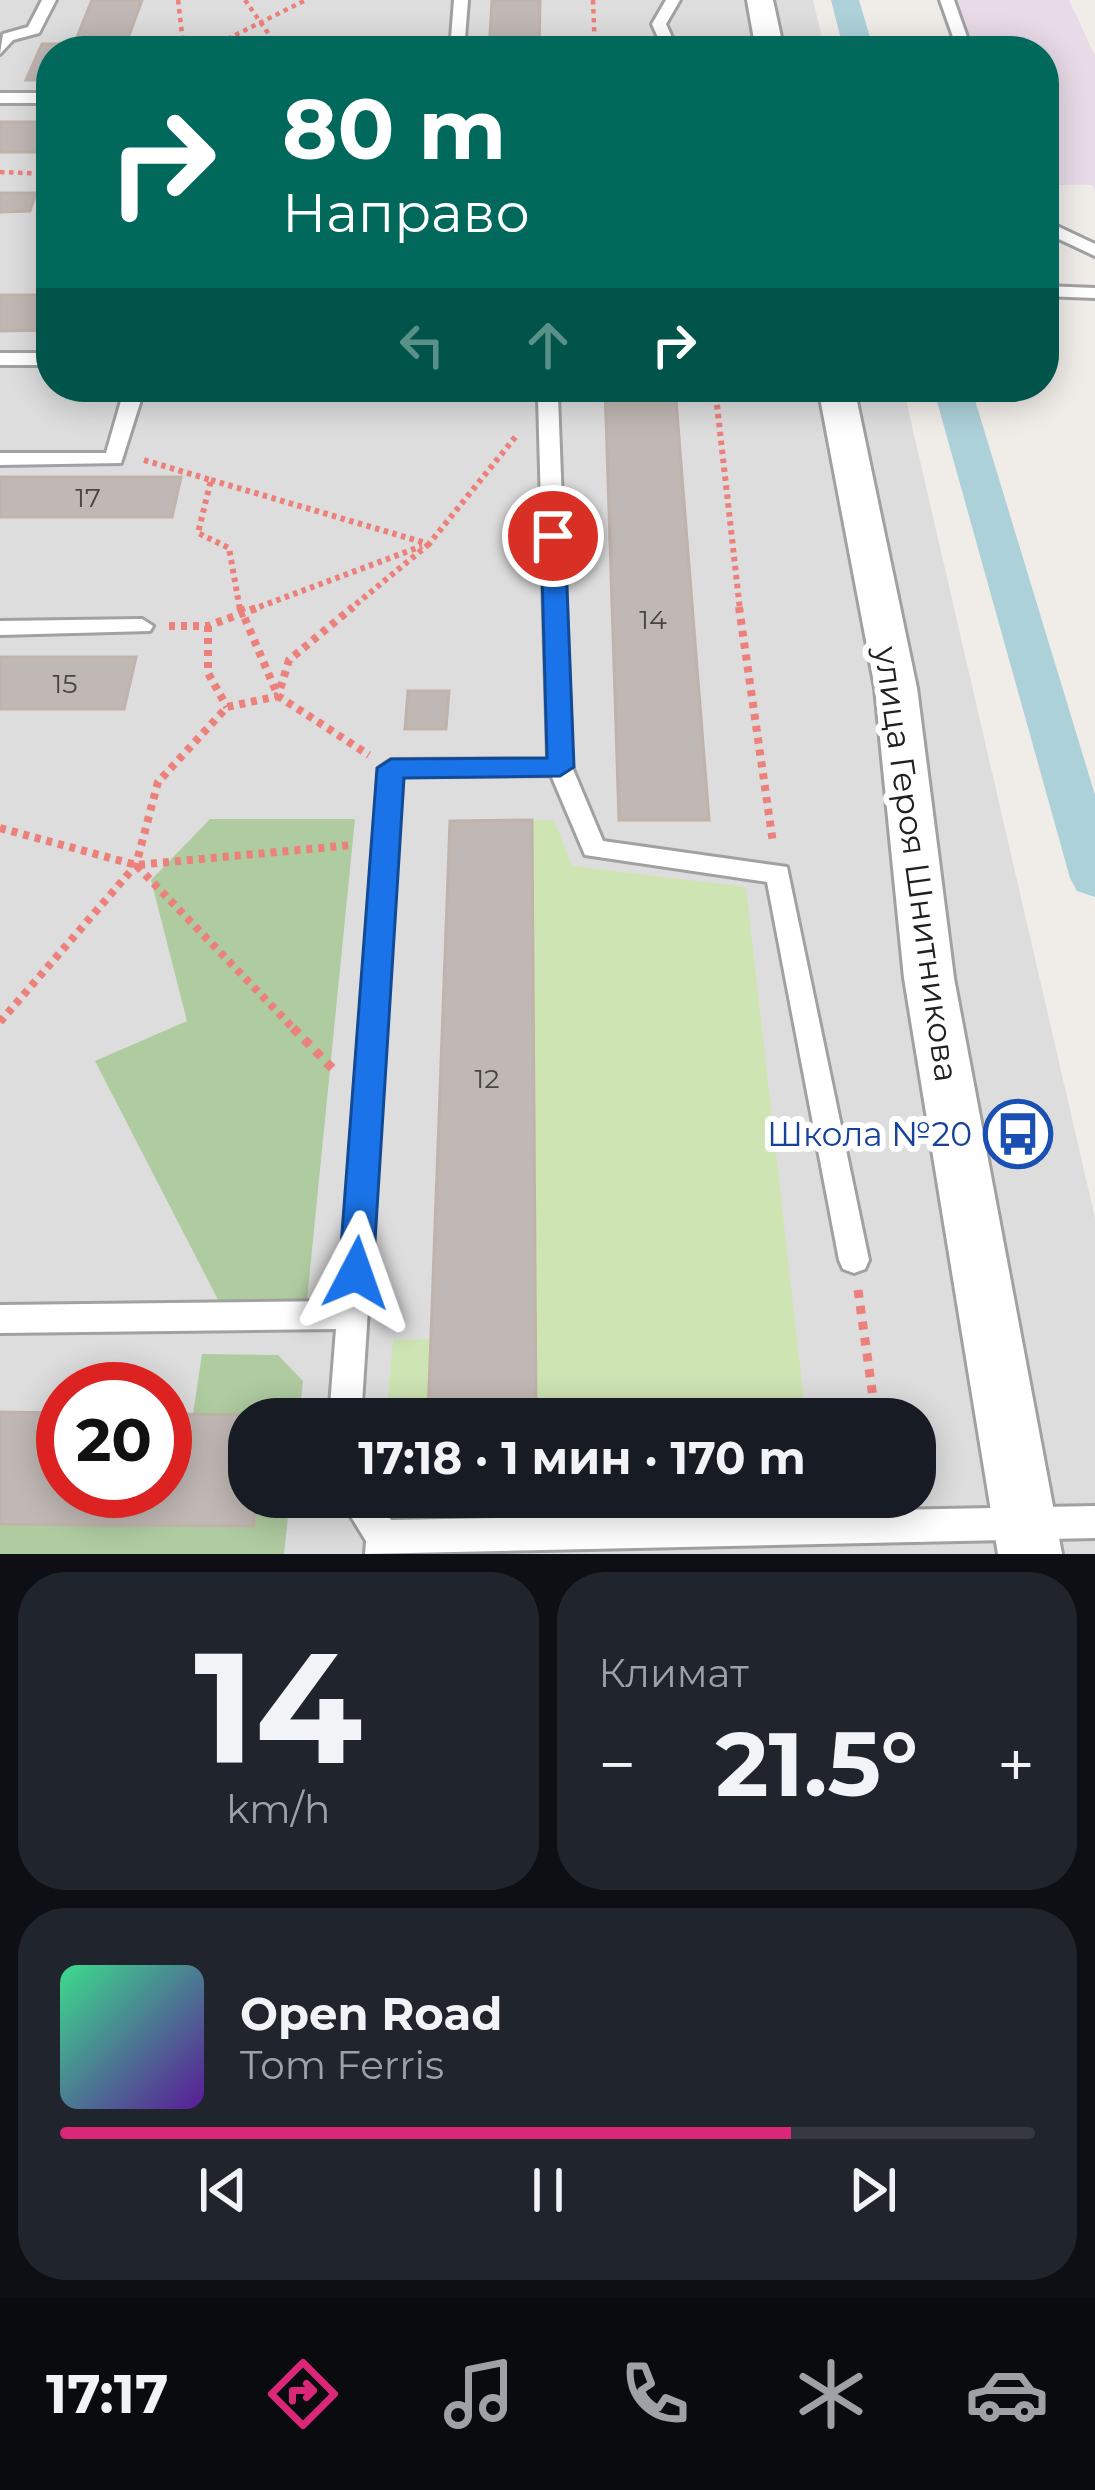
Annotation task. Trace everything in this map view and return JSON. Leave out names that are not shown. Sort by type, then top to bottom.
[{"type":"street","points":[[760,0],[767,36]]},
{"type":"street","name":"улица Героя Шнитникова","points":[[839,402],[896,688],[929,978],[1027,1538]]},
{"type":"lane","points":[[0,50],[8,37],[34,30],[49,0]]},
{"type":"lane","points":[[458,36],[461,0]]},
{"type":"lane","points":[[664,36],[659,24],[673,0]]},
{"type":"lane","points":[[947,0],[960,36]]},
{"type":"lane","points":[[0,98],[36,98]]},
{"type":"lane","points":[[1059,233],[1095,251]]},
{"type":"lane","points":[[1059,292],[1095,293]]},
{"type":"lane","points":[[0,359],[36,359]]},
{"type":"lane","points":[[0,459],[114,458],[131,402]]},
{"type":"lane","points":[[546,402],[560,767],[594,849],[778,874],[854,1260]]},
{"type":"lane","points":[[0,628],[142,626]]},
{"type":"lane","points":[[347,1398],[391,768],[560,767]]},
{"type":"lane","points":[[0,1319],[353,1315]]},
{"type":"lane","points":[[368,1518],[383,1546],[892,1529],[1027,1538],[1095,1522]]},
{"type":"path","points":[[178,0],[182,36]]},
{"type":"path","points":[[245,0],[269,36]]},
{"type":"path","points":[[235,36],[306,0]]},
{"type":"path","points":[[593,0],[594,36]]},
{"type":"path","points":[[0,172],[36,173]]},
{"type":"path","points":[[278,696],[289,660],[429,544],[538,402]]},
{"type":"path","points":[[716,402],[729,534],[778,874]]},
{"type":"path","points":[[114,458],[138,458],[429,544]]},
{"type":"path","points":[[211,480],[198,533],[229,548],[241,613],[278,696],[391,768]]},
{"type":"path","points":[[142,626],[208,626],[429,544]]},
{"type":"path","points":[[208,626],[208,673],[227,707]]},
{"type":"path","points":[[0,1022],[136,865],[158,782],[227,707],[278,696]]},
{"type":"path","points":[[0,828],[136,865],[385,842]]},
{"type":"path","points":[[136,865],[368,1104]]},
{"type":"path","points":[[854,1260],[873,1398]]},
{"type":"shaded area","points":[[0,0],[813,0],[821,36],[36,36],[36,402],[906,402],[1095,1218],[1095,1554],[0,1554]]},
{"type":"shaded area","points":[[943,0],[1069,0],[1095,56],[1095,192],[1092,185],[1059,185],[1059,36],[956,36]]},
{"type":"green space","points":[[210,819],[355,819],[305,1320],[229,1321],[95,1061],[187,1021],[151,880]]},
{"type":"green space","points":[[532,820],[554,820],[572,866],[746,887],[804,1398],[535,1398]]},
{"type":"green space","points":[[430,1339],[428,1398],[388,1398],[393,1340]]},
{"type":"green space","points":[[202,1354],[278,1355],[303,1381],[301,1398],[228,1398],[228,1416],[193,1414]]},
{"type":"green space","points":[[253,1518],[288,1518],[284,1554],[0,1554],[0,1524],[252,1526]]},
{"type":"building","points":[[92,0],[142,0],[129,36],[77,36]]},
{"type":"building","points":[[492,0],[540,0],[539,36],[490,36]]},
{"type":"building","points":[[36,58],[36,80],[26,80]]},
{"type":"building","points":[[0,122],[36,122],[36,152],[0,152]]},
{"type":"building","points":[[0,193],[36,193],[30,211],[0,212]]},
{"type":"building","points":[[0,295],[36,295],[36,330],[0,331]]},
{"type":"building","points":[[605,402],[676,402],[709,820],[619,820]]},
{"type":"building","points":[[0,477],[181,477],[172,517],[0,517]]},
{"type":"building","points":[[0,657],[136,657],[124,709],[0,709]]},
{"type":"building","points":[[408,691],[449,691],[446,729],[405,729]]},
{"type":"building","points":[[532,820],[536,1398],[429,1398],[450,821]]},
{"type":"building","points":[[0,1412],[36,1413],[36,1518],[192,1518],[192,1414],[228,1415],[228,1518],[254,1518],[253,1526],[0,1524]]},
{"type":"waterway","points":[[845,0],[855,36]]},
{"type":"waterway","points":[[956,402],[1095,878]]},
{"type":"place","name":"Школа №20","points":[[1018,1134]]},
{"type":"route","points":[[356,1273],[391,768],[560,767],[553,536]]}]
